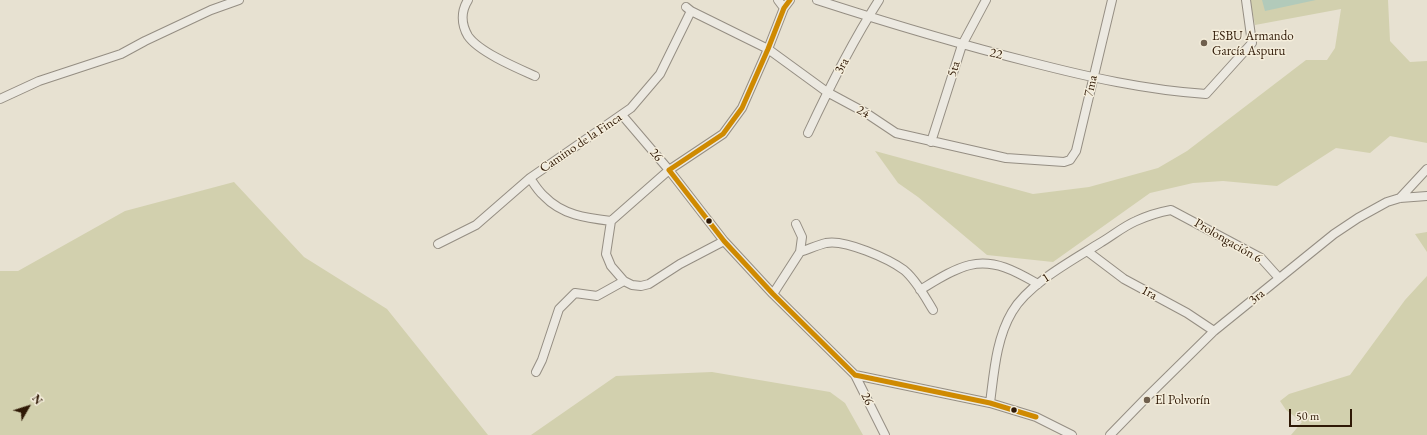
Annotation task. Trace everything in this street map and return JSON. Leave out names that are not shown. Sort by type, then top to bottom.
[{"type":"street","points":[[211,10],[217,0]]},
{"type":"street","points":[[0,99],[39,81],[121,54],[211,10],[239,0]]},
{"type":"street","points":[[468,0],[463,7],[462,14],[468,36],[486,51],[535,76]]},
{"type":"street","points":[[778,0],[784,8]]},
{"type":"street","points":[[724,241],[680,264],[649,284],[641,286],[632,285],[624,281],[611,266],[606,254],[611,221],[669,170],[723,134],[742,108],[784,8],[790,0]]},
{"type":"street","name":"22","points":[[817,0],[962,45],[1092,78],[1178,92],[1206,94],[1252,43],[1246,0]]},
{"type":"street","name":"3ra","points":[[808,133],[827,92],[868,16],[879,0]]},
{"type":"street","name":"5ta","points":[[931,142],[962,45],[986,0]]},
{"type":"street","name":"7ma","points":[[1059,162],[1070,160],[1076,151],[1092,78],[1110,14],[1112,0]]},
{"type":"street","name":"24","points":[[689,9],[768,49],[827,92],[866,113],[896,133],[1006,158],[1059,162]]},
{"type":"street","name":"Camino de la Finca","points":[[438,244],[476,225],[530,178],[631,108],[660,74],[689,9]]},
{"type":"street","name":"26","points":[[622,115],[669,170],[724,241],[773,294],[855,375],[885,435]]},
{"type":"street","points":[[1400,198],[1427,169]]},
{"type":"street","points":[[530,178],[544,196],[563,210],[585,218],[611,221]]},
{"type":"street","name":"3ra","points":[[1110,435],[1214,331],[1334,234],[1358,218],[1387,202],[1400,198],[1427,196]]},
{"type":"street","name":"Prolongación 6","points":[[1171,210],[1261,258],[1279,278]]},
{"type":"street","name":"1","points":[[990,403],[995,364],[1001,338],[1006,323],[1020,300],[1038,284],[1087,251],[1136,221],[1171,210]]},
{"type":"street","points":[[773,294],[800,252],[802,237],[796,224]]},
{"type":"street","points":[[800,252],[826,243],[838,242],[852,245],[891,262],[904,271],[920,290],[933,310]]},
{"type":"street","name":"1ra","points":[[1087,251],[1124,279],[1187,313],[1214,331]]},
{"type":"street","points":[[920,290],[964,267],[984,263],[995,264],[1009,269],[1038,284]]},
{"type":"street","points":[[536,372],[542,360],[559,309],[575,293],[597,296],[624,281]]},
{"type":"street","points":[[855,375],[990,403],[1036,417],[1072,435]]},
{"type":"shaded area","points":[[1250,0],[1388,0],[1390,41],[1410,62],[1427,61],[1427,143],[1390,136],[1370,153],[1336,148],[1277,186],[1223,181],[1193,183],[1150,193],[1053,262],[987,255],[918,197],[898,183],[875,151],[1033,194],[1089,187],[1158,168],[1187,151],[1306,60],[1327,60],[1335,48],[1341,9],[1255,25]]},
{"type":"shaded area","points":[[1262,0],[1316,0],[1265,11]]},
{"type":"shaded area","points":[[234,182],[304,257],[387,309],[488,435],[0,435],[0,271],[18,271],[125,211]]},
{"type":"shaded area","points":[[1427,232],[1427,252],[1415,234]]},
{"type":"shaded area","points":[[1427,276],[1427,435],[1291,435],[1302,422],[1286,410],[1280,401],[1289,394],[1350,375],[1405,300]]},
{"type":"shaded area","points":[[712,372],[830,392],[845,403],[863,435],[531,435],[616,376]]},
{"type":"transit line","points":[[669,170],[723,134],[742,108],[784,8],[790,0]]},
{"type":"transit line","points":[[669,170],[724,241],[773,294],[855,375]]},
{"type":"transit line","points":[[855,375],[990,403],[1036,417]]},
{"type":"place","name":"ESBU Armando García Aspuru","points":[[1204,43]]},
{"type":"place","name":"El Polvorín","points":[[1147,400]]}]
